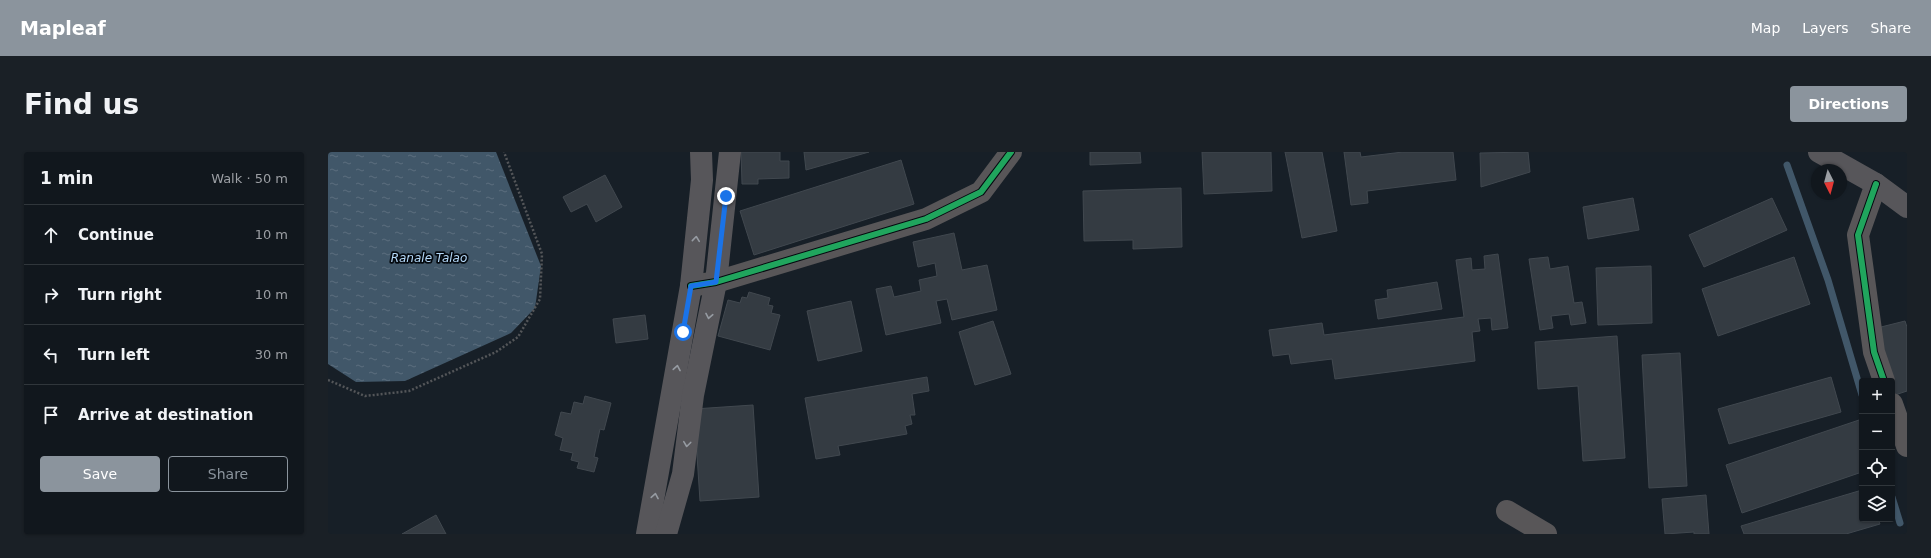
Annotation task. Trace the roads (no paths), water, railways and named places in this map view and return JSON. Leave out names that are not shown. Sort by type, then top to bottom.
[{"type":"main road","points":[[647,534],[691,286],[702,180],[702,152]]},
{"type":"main road","points":[[666,534],[683,474],[694,395],[716,282],[730,152]]},
{"type":"main road","points":[[1819,152],[1876,184],[1907,207]]},
{"type":"street","points":[[691,286],[716,282],[926,219],[981,192],[1011,152]]},
{"type":"street","points":[[1876,184],[1858,235],[1874,352],[1883,378]]},
{"type":"street","points":[[1895,412],[1907,446]]},
{"type":"street","points":[[1507,511],[1546,534]]},
{"type":"water","name":"Ranale Talao","points":[[328,152],[496,152],[541,266],[535,308],[511,333],[405,381],[356,382],[328,364]]},
{"type":"waterway","points":[[1787,165],[1828,280],[1859,385]]},
{"type":"waterway","points":[[1895,507],[1900,523]]}]
